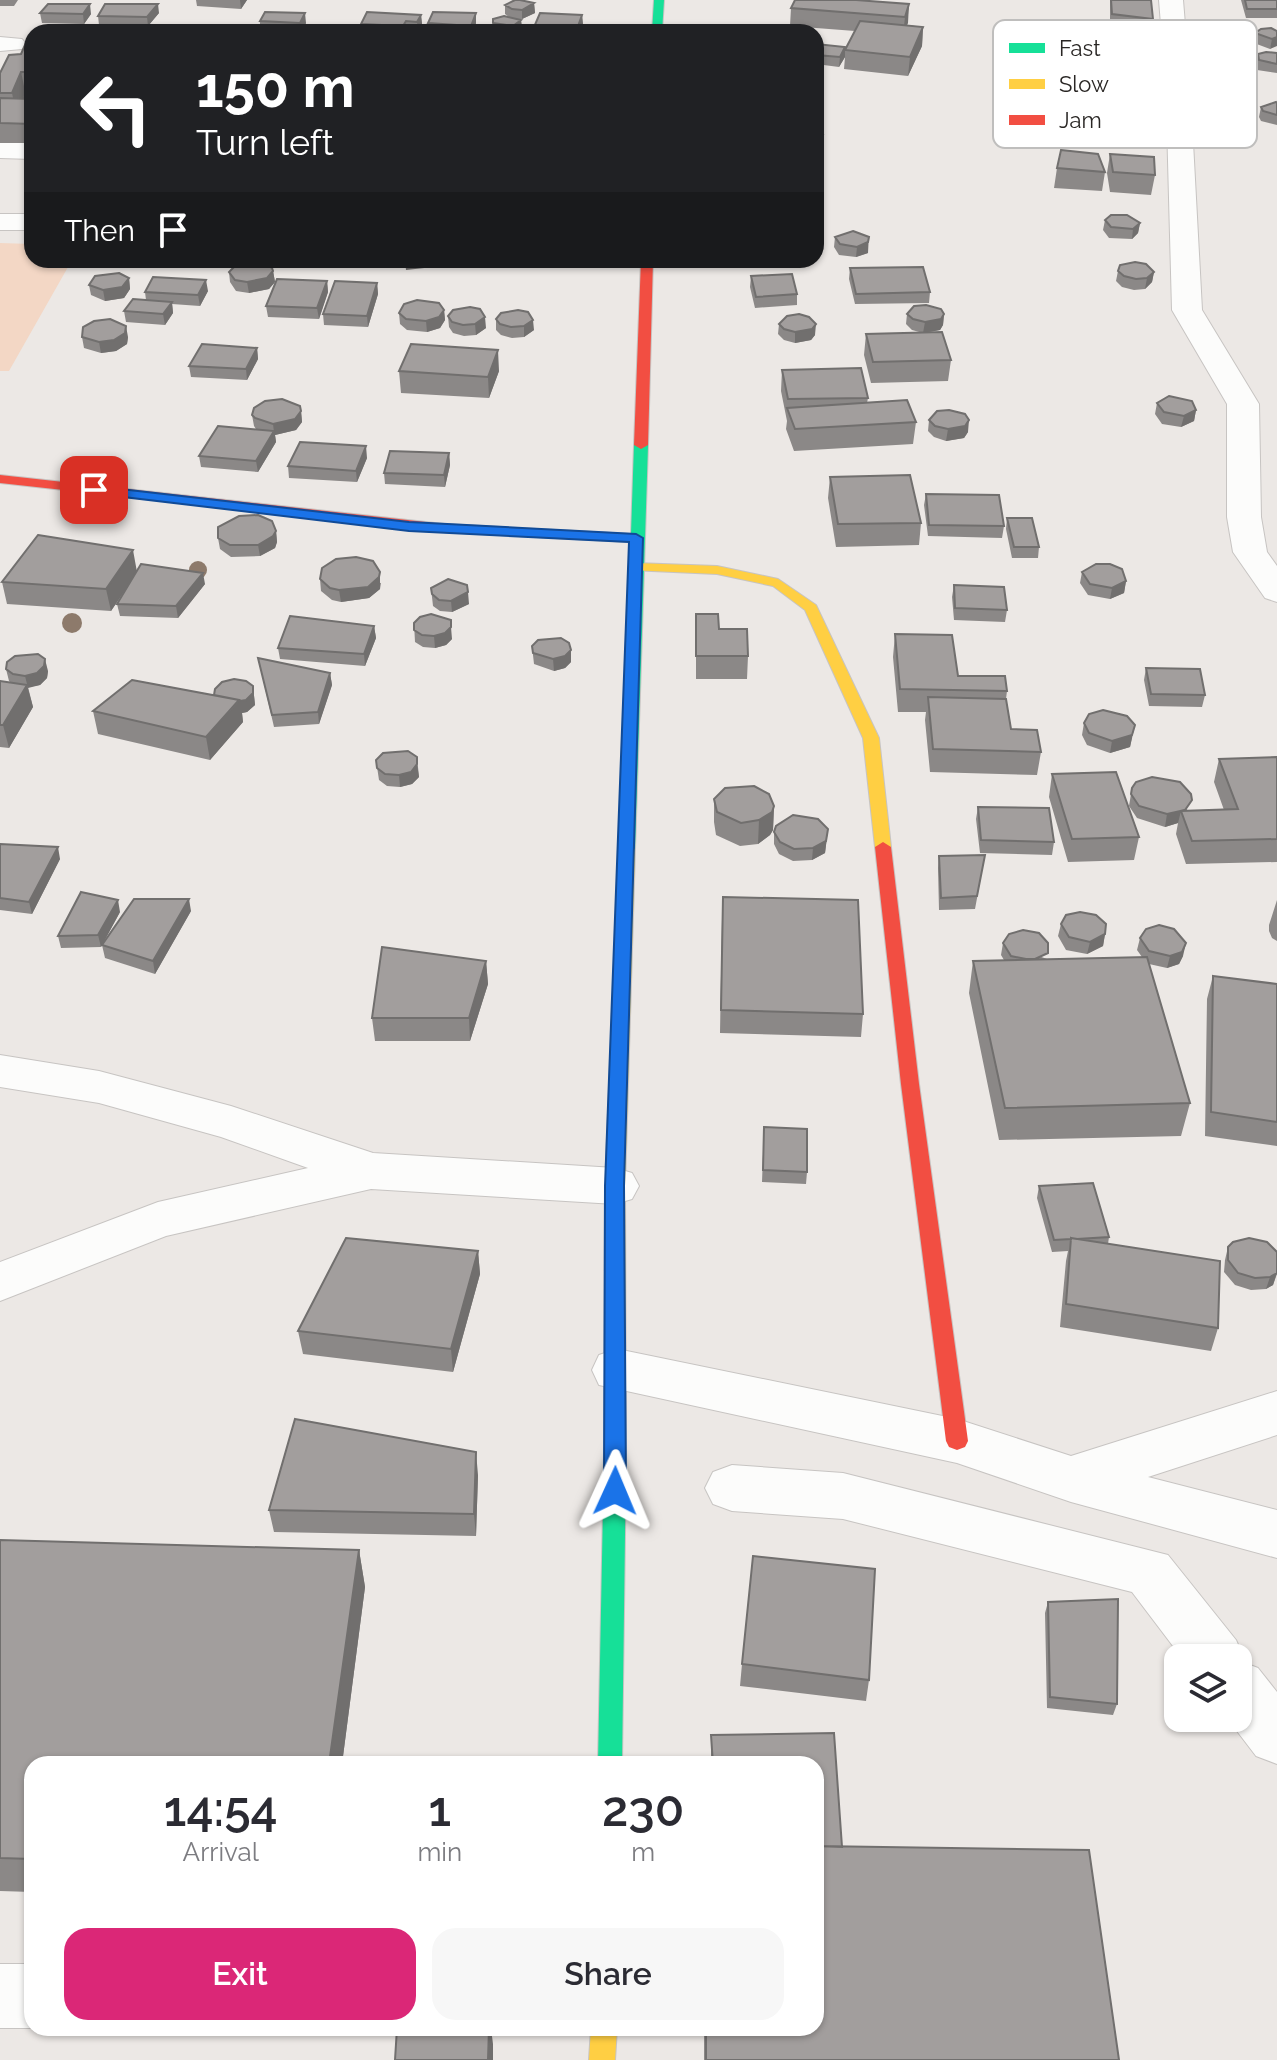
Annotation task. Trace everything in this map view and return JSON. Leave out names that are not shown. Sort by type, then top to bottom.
[{"type":"main road","points":[[658,24],[659,0]]},
{"type":"main road","points":[[610,1756],[617,1370],[615,1186],[647,268]]},
{"type":"main road","points":[[0,479],[409,526],[636,538]]},
{"type":"main road","points":[[635,567],[717,570],[778,583],[811,608],[871,738],[910,1084],[957,1441]]},
{"type":"main road","points":[[602,2060],[604,2036]]},
{"type":"street","points":[[1171,0],[1173,20]]},
{"type":"street","points":[[1180,148],[1187,310],[1243,404],[1246,528],[1250,552],[1277,591]]},
{"type":"street","points":[[0,150],[24,151]]},
{"type":"street","points":[[0,222],[24,222]]},
{"type":"street","points":[[0,1071],[99,1087],[231,1123],[371,1171],[615,1186]]},
{"type":"street","points":[[0,1282],[158,1220],[371,1171]]},
{"type":"street","points":[[617,1370],[957,1441],[1071,1479],[1277,1534]]},
{"type":"street","points":[[1071,1479],[1277,1413]]},
{"type":"street","points":[[732,1488],[843,1496],[1149,1572],[1205,1644]]},
{"type":"street","points":[[1252,1705],[1277,1737]]},
{"type":"street","points":[[0,1996],[24,1996]]},
{"type":"shaded area","points":[[0,243],[24,244],[24,268],[67,268],[9,371],[0,371]]},
{"type":"building","points":[[515,0],[534,3],[522,10],[505,5]]},
{"type":"building","points":[[795,0],[909,4],[905,17],[791,8]]},
{"type":"building","points":[[1111,0],[1151,0],[1153,19],[1112,14]]},
{"type":"building","points":[[1245,0],[1277,0],[1277,9],[1247,9]]},
{"type":"building","points":[[48,4],[90,4],[83,14],[40,13]]},
{"type":"building","points":[[105,4],[158,4],[147,17],[98,16]]},
{"type":"building","points":[[265,12],[305,13],[300,23],[260,21]]},
{"type":"building","points":[[367,12],[421,15],[417,22],[406,21],[404,24],[361,24]]},
{"type":"building","points":[[433,12],[476,13],[472,24],[428,23]]},
{"type":"building","points":[[540,13],[582,15],[579,24],[535,24]]},
{"type":"building","points":[[504,16],[521,20],[516,24],[500,24],[493,23],[493,19]]},
{"type":"building","points":[[860,21],[923,27],[910,57],[845,50]]},
{"type":"building","points":[[1261,29],[1277,31],[1277,37],[1272,39],[1257,34]]},
{"type":"building","points":[[824,45],[845,47],[840,57],[824,56]]},
{"type":"building","points":[[24,47],[24,72],[21,72],[12,93],[0,93],[0,73],[9,55],[21,54]]},
{"type":"building","points":[[1277,53],[1277,64],[1259,60],[1258,54]]},
{"type":"building","points":[[0,98],[24,99],[24,124],[0,123]]},
{"type":"building","points":[[1276,102],[1277,115],[1263,111],[1261,107]]},
{"type":"building","points":[[1061,150],[1098,154],[1105,172],[1057,168]]},
{"type":"building","points":[[1110,154],[1154,157],[1155,175],[1113,172]]},
{"type":"building","points":[[1111,215],[1127,215],[1140,223],[1133,229],[1111,227],[1105,220]]},
{"type":"building","points":[[853,231],[869,237],[868,242],[857,247],[840,244],[835,237]]},
{"type":"building","points":[[1135,262],[1146,264],[1154,272],[1147,278],[1136,279],[1118,271],[1120,265]]},
{"type":"building","points":[[923,267],[930,292],[856,294],[850,268]]},
{"type":"building","points":[[233,268],[272,268],[273,271],[267,278],[247,282],[235,280],[229,272]]},
{"type":"building","points":[[119,273],[129,278],[122,287],[103,290],[89,285],[95,276]]},
{"type":"building","points":[[792,274],[797,294],[756,297],[751,276]]},
{"type":"building","points":[[153,277],[206,280],[198,295],[145,292]]},
{"type":"building","points":[[277,279],[327,281],[317,308],[266,306]]},
{"type":"building","points":[[335,281],[377,283],[367,316],[323,314]]},
{"type":"building","points":[[133,299],[172,302],[163,314],[124,311]]},
{"type":"building","points":[[417,300],[439,303],[444,310],[439,317],[426,321],[406,319],[399,313],[404,304]]},
{"type":"building","points":[[914,306],[941,309],[944,314],[941,319],[925,322],[907,314]]},
{"type":"building","points":[[480,309],[485,317],[475,324],[463,325],[452,322],[448,316],[453,310]]},
{"type":"building","points":[[528,312],[533,320],[524,326],[511,327],[500,324],[496,319],[501,313]]},
{"type":"building","points":[[799,314],[809,317],[816,324],[812,329],[795,332],[779,324],[787,316]]},
{"type":"building","points":[[110,319],[126,326],[125,333],[114,340],[99,342],[82,337],[83,327],[94,321]]},
{"type":"building","points":[[942,332],[951,360],[873,362],[866,334]]},
{"type":"building","points":[[202,344],[257,348],[246,369],[189,366]]},
{"type":"building","points":[[411,344],[498,350],[488,377],[399,371]]},
{"type":"building","points":[[861,368],[868,398],[788,399],[782,370]]},
{"type":"building","points":[[1169,396],[1192,401],[1196,410],[1184,416],[1164,412],[1157,403]]},
{"type":"building","points":[[282,399],[300,406],[301,411],[295,419],[273,424],[252,415],[254,408],[265,401]]},
{"type":"building","points":[[907,400],[916,422],[795,429],[787,408]]},
{"type":"building","points":[[937,411],[965,414],[969,420],[965,426],[948,429],[935,426],[929,420]]},
{"type":"building","points":[[218,426],[274,431],[256,461],[199,456]]},
{"type":"building","points":[[300,442],[366,446],[356,471],[288,466]]},
{"type":"building","points":[[390,451],[449,453],[444,475],[384,473]]},
{"type":"building","points":[[910,475],[921,523],[838,524],[830,477]]},
{"type":"building","points":[[926,494],[999,495],[1004,526],[929,525]]},
{"type":"building","points":[[258,515],[272,521],[276,531],[258,545],[230,545],[218,538],[218,527],[239,516]]},
{"type":"building","points":[[1007,518],[1032,518],[1039,547],[1014,547]]},
{"type":"building","points":[[38,535],[133,550],[106,589],[2,582]]},
{"type":"building","points":[[356,557],[373,561],[380,572],[368,587],[339,590],[330,588],[320,579],[322,568],[336,559]]},
{"type":"building","points":[[141,564],[203,573],[176,606],[117,604]]},
{"type":"building","points":[[1096,564],[1110,564],[1122,569],[1126,581],[1112,588],[1090,584],[1082,572]]},
{"type":"building","points":[[448,579],[467,585],[468,592],[451,601],[439,600],[432,594],[431,588]]},
{"type":"building","points":[[954,585],[1004,587],[1007,610],[955,608]]},
{"type":"building","points":[[431,614],[451,620],[451,627],[445,633],[434,636],[422,635],[414,630],[414,623],[420,617]]},
{"type":"building","points":[[696,614],[718,614],[719,629],[747,629],[748,656],[696,656]]},
{"type":"building","points":[[290,616],[374,626],[364,654],[278,648]]},
{"type":"building","points":[[895,634],[952,635],[958,676],[1005,676],[1007,691],[900,689]]},
{"type":"building","points":[[561,638],[569,643],[571,650],[565,656],[553,659],[533,653],[532,646],[538,640]]},
{"type":"building","points":[[38,654],[45,659],[44,666],[37,673],[25,676],[6,669],[7,662],[15,656]]},
{"type":"building","points":[[258,658],[330,673],[318,712],[272,715]]},
{"type":"building","points":[[1146,668],[1200,669],[1205,695],[1151,694]]},
{"type":"building","points":[[234,679],[253,686],[253,693],[246,700],[214,695],[222,682]]},
{"type":"building","points":[[132,680],[239,700],[206,737],[93,711]]},
{"type":"building","points":[[0,681],[27,685],[3,725],[0,725]]},
{"type":"building","points":[[928,697],[1006,699],[1011,729],[1037,730],[1041,752],[933,749]]},
{"type":"building","points":[[1103,710],[1127,716],[1135,725],[1132,735],[1112,741],[1089,733],[1084,723],[1089,714]]},
{"type":"building","points":[[408,751],[417,757],[417,764],[411,772],[385,774],[377,768],[376,760],[383,753]]},
{"type":"building","points":[[1277,757],[1277,839],[1192,841],[1181,811],[1238,809],[1219,759]]},
{"type":"building","points":[[1116,772],[1139,837],[1072,839],[1052,774]]},
{"type":"building","points":[[1152,777],[1180,782],[1191,794],[1192,800],[1185,810],[1167,814],[1139,806],[1131,794],[1132,788],[1136,782]]},
{"type":"building","points":[[754,786],[769,794],[774,806],[772,812],[759,820],[741,823],[717,812],[714,799],[725,788]]},
{"type":"building","points":[[978,807],[1049,808],[1054,842],[981,840]]},
{"type":"building","points":[[793,815],[818,819],[828,829],[826,841],[813,848],[794,849],[780,842],[774,832],[776,826]]},
{"type":"building","points":[[0,844],[58,847],[29,902],[0,898]]},
{"type":"building","points":[[985,855],[977,896],[941,898],[939,856]]},
{"type":"building","points":[[81,892],[118,900],[98,935],[58,936]]},
{"type":"building","points":[[723,897],[858,900],[863,1014],[721,1010]]},
{"type":"building","points":[[134,899],[189,899],[153,961],[102,945]]},
{"type":"building","points":[[1080,912],[1096,915],[1106,924],[1105,934],[1090,942],[1069,937],[1061,924],[1066,915]]},
{"type":"building","points":[[1159,925],[1174,929],[1186,943],[1182,952],[1170,956],[1149,951],[1140,938],[1146,929]]},
{"type":"building","points":[[1023,930],[1039,933],[1048,943],[1048,953],[1035,959],[1011,956],[1003,943],[1009,934]]},
{"type":"building","points":[[382,947],[486,961],[469,1018],[372,1018]]},
{"type":"building","points":[[1147,957],[1190,1103],[1005,1108],[973,961]]},
{"type":"building","points":[[1213,976],[1277,984],[1277,1122],[1211,1112]]},
{"type":"building","points":[[764,1127],[807,1129],[807,1172],[763,1170]]},
{"type":"building","points":[[1093,1183],[1109,1237],[1054,1240],[1039,1186]]},
{"type":"building","points":[[346,1238],[478,1251],[451,1349],[298,1331]]},
{"type":"building","points":[[1071,1238],[1220,1261],[1218,1328],[1066,1304]]},
{"type":"building","points":[[1249,1238],[1267,1242],[1277,1252],[1277,1273],[1255,1278],[1238,1273],[1228,1260],[1228,1247],[1233,1242]]},
{"type":"building","points":[[295,1419],[476,1452],[474,1514],[269,1510]]},
{"type":"building","points":[[0,1540],[359,1550],[330,1756],[24,1756],[24,1859],[0,1858]]},
{"type":"building","points":[[753,1556],[875,1569],[869,1680],[742,1664]]},
{"type":"building","points":[[1118,1599],[1117,1704],[1050,1697],[1048,1602]]},
{"type":"building","points":[[834,1733],[842,1847],[824,1846],[824,1756],[712,1756],[711,1735]]},
{"type":"building","points":[[824,1846],[1089,1850],[1119,2060],[706,2060],[706,2036],[824,2036]]},
{"type":"building","points":[[396,2036],[489,2036],[488,2060],[395,2060]]},
{"type":"traffic: fast","points":[[658,24],[659,0]]},
{"type":"traffic: fast","points":[[627,849],[641,445]]},
{"type":"traffic: fast","points":[[444,528],[636,538]]},
{"type":"traffic: fast","points":[[610,1756],[615,1457]]},
{"type":"traffic: slow","points":[[635,567],[717,570],[778,583],[811,608],[871,738],[883,847]]},
{"type":"traffic: slow","points":[[615,1457],[615,1186],[627,849]]},
{"type":"traffic: slow","points":[[602,2060],[604,2036]]},
{"type":"traffic: jam","points":[[641,445],[647,268]]},
{"type":"traffic: jam","points":[[0,479],[444,528]]},
{"type":"traffic: jam","points":[[883,847],[910,1084],[957,1441]]},
{"type":"route","points":[[94,490],[409,526],[636,538],[615,1186],[615,1491]]}]
